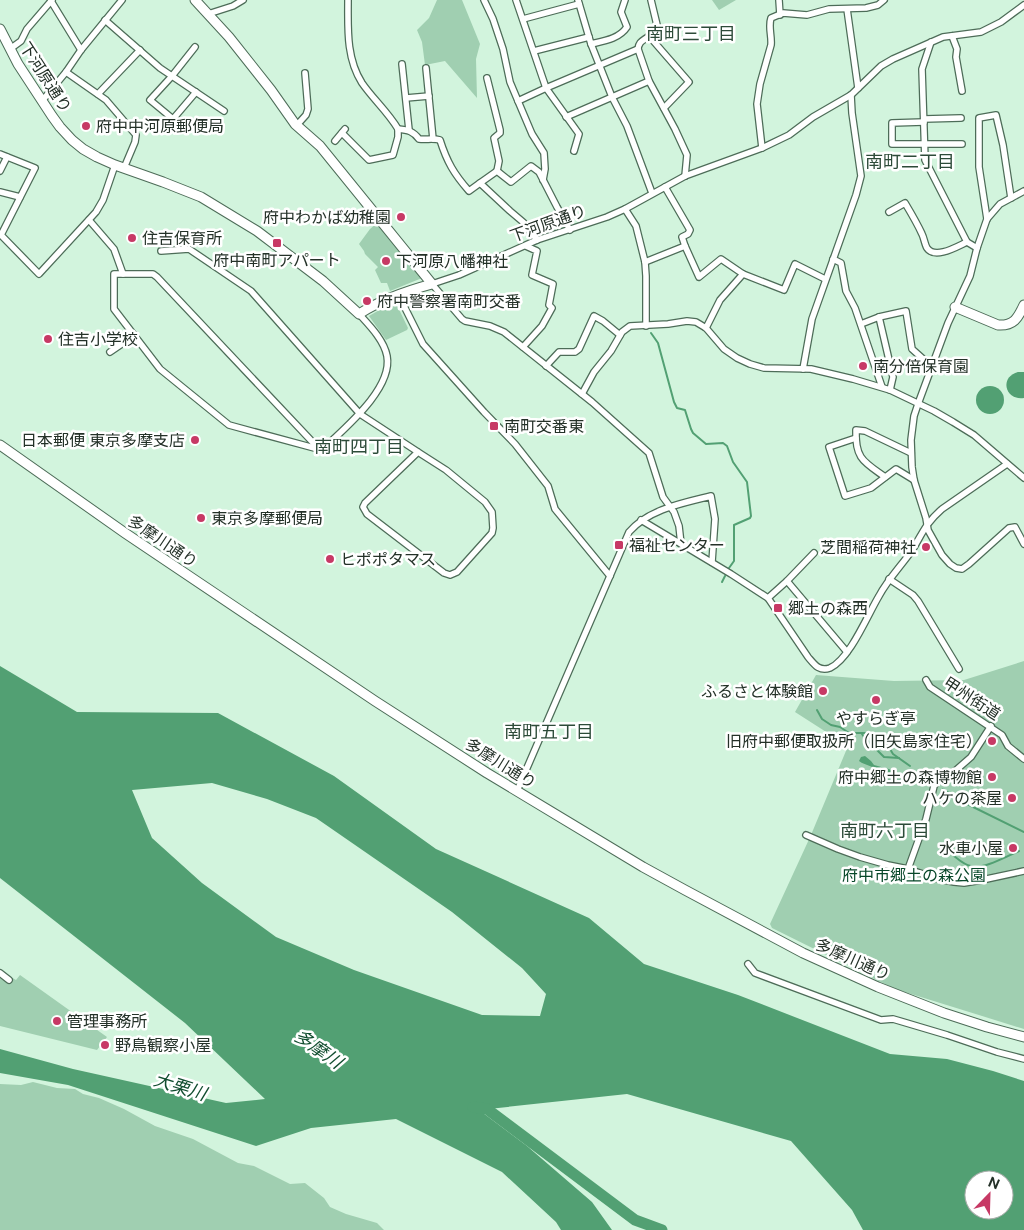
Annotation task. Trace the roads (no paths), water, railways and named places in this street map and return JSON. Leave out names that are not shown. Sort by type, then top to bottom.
[{"type":"street","points":[[10,50],[21,41],[27,29],[51,0],[81,50]]},
{"type":"street","points":[[42,102],[122,0]]},
{"type":"street","points":[[195,0],[229,37],[297,125],[320,146],[462,319],[490,326],[504,332],[582,394],[649,453],[663,497],[674,512],[679,526],[681,544]]},
{"type":"street","points":[[208,14],[233,6],[243,0]]},
{"type":"street","points":[[336,140],[343,131],[369,160],[393,155],[398,137],[398,129],[362,82],[354,66],[350,48],[348,0]]},
{"type":"street","points":[[484,0],[494,19],[510,82],[532,134],[544,153],[545,169],[543,180]]},
{"type":"street","points":[[516,0],[546,88],[579,134],[574,151]]},
{"type":"street","points":[[591,44],[610,40],[623,32],[627,27],[621,12],[625,0]]},
{"type":"street","points":[[651,0],[657,25],[650,36],[642,40],[638,50],[649,81],[687,155],[685,176]]},
{"type":"street","points":[[779,0],[780,15]]},
{"type":"street","points":[[762,148],[757,104],[760,84],[771,45],[769,23],[771,18],[783,13],[807,15],[829,9],[866,8],[878,5],[884,0]]},
{"type":"street","points":[[523,19],[579,2],[591,44],[612,97],[627,126],[652,193]]},
{"type":"street","name":"下河原通り","points":[[0,29],[18,64],[42,102],[60,127],[83,149],[97,158],[201,197],[250,227],[323,280],[359,314],[380,301],[459,275],[537,240],[625,210],[685,176],[762,148],[789,134],[850,95],[882,66],[892,60],[943,37],[981,32],[989,29],[1024,5]]},
{"type":"street","points":[[847,9],[858,88]]},
{"type":"street","points":[[105,20],[160,68],[224,111]]},
{"type":"street","points":[[650,36],[689,82],[664,108]]},
{"type":"street","points":[[952,36],[957,49],[956,57],[962,91]]},
{"type":"street","points":[[534,51],[589,37]]},
{"type":"street","points":[[931,42],[922,70],[925,160],[966,242],[977,248]]},
{"type":"street","points":[[195,47],[150,100],[173,119],[196,92]]},
{"type":"street","points":[[98,94],[140,50]]},
{"type":"street","points":[[518,101],[638,50]]},
{"type":"street","points":[[402,64],[409,130]]},
{"type":"street","points":[[426,68],[433,139]]},
{"type":"street","points":[[66,72],[112,106],[136,134],[135,142],[124,168]]},
{"type":"street","points":[[297,125],[306,115],[308,109],[305,76],[298,80]]},
{"type":"street","points":[[398,129],[409,130],[419,139],[440,140],[454,172],[469,191],[497,171],[499,161],[494,138],[500,133],[500,130],[487,78]]},
{"type":"street","points":[[566,116],[649,81]]},
{"type":"street","points":[[803,369],[812,319],[861,176],[850,95]]},
{"type":"street","points":[[406,98],[429,96]]},
{"type":"street","points":[[987,219],[979,166],[980,118],[996,116],[1003,145],[1011,198]]},
{"type":"street","points":[[961,118],[892,123],[892,144],[962,144]]},
{"type":"street","points":[[0,154],[35,168],[2,235],[39,274],[96,212],[103,200],[115,165]]},
{"type":"street","points":[[0,171],[7,157]]},
{"type":"street","points":[[497,171],[511,182],[531,166],[539,172],[556,207],[570,230]]},
{"type":"street","points":[[480,183],[523,222],[537,240]]},
{"type":"street","points":[[665,187],[690,230],[688,234],[682,237],[699,277],[721,259],[743,274],[784,290],[795,264],[825,279]]},
{"type":"street","points":[[1024,191],[1000,204],[987,219],[970,276],[931,366],[914,416],[911,440],[914,480],[928,530],[942,555],[950,564],[962,569],[1009,528],[1015,527],[1024,544]]},
{"type":"street","points":[[0,192],[20,197]]},
{"type":"street","points":[[889,212],[905,203],[918,224],[929,250],[940,254],[966,242]]},
{"type":"street","points":[[625,210],[636,226],[645,262],[646,326]]},
{"type":"street","points":[[88,220],[114,249],[123,274]]},
{"type":"street","points":[[523,347],[542,326],[552,308],[549,305],[553,284],[532,275],[537,251],[526,246]]},
{"type":"street","points":[[645,262],[685,246]]},
{"type":"street","points":[[161,251],[189,249],[251,291],[360,414],[446,470],[485,502],[492,512],[492,533],[457,572],[450,575],[367,514],[363,507],[418,452]]},
{"type":"street","points":[[833,259],[841,263],[846,291],[855,308],[882,387]]},
{"type":"street","points":[[320,450],[157,277],[153,274],[114,274],[114,308],[160,369],[229,425],[320,450],[366,408],[380,385],[386,370],[386,353],[359,314]]},
{"type":"street","points":[[706,328],[720,300],[743,274]]},
{"type":"street","points":[[398,294],[424,344],[515,444],[548,486],[556,509],[610,576]]},
{"type":"street","points":[[955,307],[998,325],[1006,326],[1018,318],[1024,305]]},
{"type":"street","points":[[861,324],[906,310],[912,349],[931,366]]},
{"type":"street","points":[[546,366],[559,352],[575,352],[579,349],[594,316],[620,335]]},
{"type":"street","points":[[879,317],[893,377],[890,390]]},
{"type":"street","points":[[582,394],[594,372],[611,351],[622,332],[630,326],[687,321],[696,322],[706,328],[724,349],[750,364],[764,368],[811,370],[854,379],[890,390],[953,422],[974,435],[1024,478]]},
{"type":"street","points":[[110,352],[135,335]]},
{"type":"street","points":[[885,477],[864,463],[859,456],[856,430],[865,430],[911,453]]},
{"type":"street","points":[[856,438],[829,447],[845,496],[871,488],[896,469],[914,480]]},
{"type":"street","name":"多摩川通り","points":[[0,444],[125,534],[432,739],[664,879],[803,953],[872,984],[966,1020],[1024,1037]]},
{"type":"street","points":[[642,520],[768,598],[808,657],[821,669],[829,668],[847,652],[867,621],[878,596],[913,549],[927,524],[942,509],[1007,464]]},
{"type":"street","points":[[517,791],[629,532],[648,516],[673,506],[711,496],[715,519],[712,562]]},
{"type":"street","points":[[768,598],[814,553]]},
{"type":"street","points":[[889,579],[913,595],[918,601],[959,669]]},
{"type":"street","points":[[787,581],[847,652]]},
{"type":"street","name":"甲州街道","points":[[926,680],[930,687],[991,726],[1002,735],[1008,746],[1024,758]]},
{"type":"street","points":[[908,869],[926,820],[934,786],[939,780],[971,758],[991,726]]},
{"type":"street","points":[[806,835],[860,857],[954,882],[964,883],[991,879],[1024,871]]},
{"type":"street","points":[[748,964],[755,973],[881,1020],[892,1019],[1024,1059]]},
{"type":"street","points":[[0,973],[9,980]]},
{"type":"water","points":[[1018,372],[1024,372],[1024,398],[1012,396],[1007,388],[1008,379]]},
{"type":"water","points":[[990,386],[1000,390],[1004,400],[1000,410],[990,414],[980,410],[976,400],[980,390]]},
{"type":"water","points":[[0,666],[77,712],[218,713],[334,776],[436,849],[589,918],[644,964],[738,995],[890,1054],[947,1059],[1024,1081],[1024,1230],[863,1230],[852,1210],[791,1141],[627,1094],[479,1110],[527,1146],[592,1202],[612,1230],[561,1230],[556,1222],[502,1172],[396,1119],[311,1128],[256,1146],[68,1085],[0,1073],[0,1049],[73,1069],[226,1103],[265,1099],[185,1023],[0,878]],"holes":[[[212,783],[267,799],[316,818],[452,912],[522,968],[546,994],[540,1016],[482,1015],[354,970],[276,937],[202,883],[152,838],[132,790]]]},
{"type":"water","points":[[865,756],[874,765],[895,772],[901,778],[900,780],[884,785],[879,783],[876,779],[877,770],[859,761],[861,757]]},
{"type":"waterway","points":[[651,333],[658,343],[674,402],[677,408],[685,410],[693,433],[706,444],[723,443],[727,446],[733,462],[747,482],[751,516],[734,525],[734,561],[729,568]]},
{"type":"waterway","points":[[722,582],[725,576]]},
{"type":"waterway","points":[[817,710],[822,719],[849,733],[871,733],[876,737],[878,736],[887,744],[893,754],[910,766]]},
{"type":"waterway","points":[[862,734],[884,757],[899,758]]},
{"type":"waterway","points":[[943,789],[961,801],[1024,832]]},
{"type":"waterway","points":[[954,856],[966,865],[976,867],[1002,859],[1019,851]]},
{"type":"waterway","name":"多摩川","points":[[473,1107],[487,1109],[635,1220],[662,1230]]},
{"type":"place","name":"府中中河原郵便局","points":[[86,126]]},
{"type":"place","name":"府中わかば幼稚園","points":[[401,217]]},
{"type":"place","name":"住吉保育所","points":[[132,238]]},
{"type":"place","name":"府中南町アパート","points":[[277,243]]},
{"type":"place","name":"下河原八幡神社","points":[[386,261]]},
{"type":"place","name":"府中警察署南町交番","points":[[367,301]]},
{"type":"place","name":"住吉小学校","points":[[48,339]]},
{"type":"place","name":"南分倍保育園","points":[[863,366]]},
{"type":"place","name":"南町交番東","points":[[494,426]]},
{"type":"place","name":"日本郵便 東京多摩支店","points":[[195,440]]},
{"type":"place","name":"東京多摩郵便局","points":[[201,518]]},
{"type":"place","name":"福祉センター","points":[[619,545]]},
{"type":"place","name":"芝間稲荷神社","points":[[926,547]]},
{"type":"place","name":"ヒポポタマス","points":[[330,559]]},
{"type":"place","name":"郷土の森西","points":[[778,608]]},
{"type":"place","name":"ふるさと体験館","points":[[823,691]]},
{"type":"place","name":"やすらぎ亭","points":[[876,700]]},
{"type":"place","name":"旧府中郵便取扱所（旧矢島家住宅）","points":[[992,741]]},
{"type":"place","name":"府中郷土の森博物館","points":[[992,777]]},
{"type":"place","name":"ハケの茶屋","points":[[1012,798]]},
{"type":"place","name":"水車小屋","points":[[1013,848]]},
{"type":"place","name":"管理事務所","points":[[57,1021]]},
{"type":"place","name":"野鳥観察小屋","points":[[105,1045]]},
{"type":"district","name":"南町三丁目","points":[[691,34]]},
{"type":"district","name":"南町二丁目","points":[[910,162]]},
{"type":"district","name":"南町四丁目","points":[[359,447]]},
{"type":"district","name":"南町五丁目","points":[[549,732]]},
{"type":"district","name":"南町六丁目","points":[[885,831]]},
{"type":"park label","name":"府中市郷土の森公園","points":[[914,875]]},
{"type":"water label","name":"大栗川","points":[[180,1087]]}]
